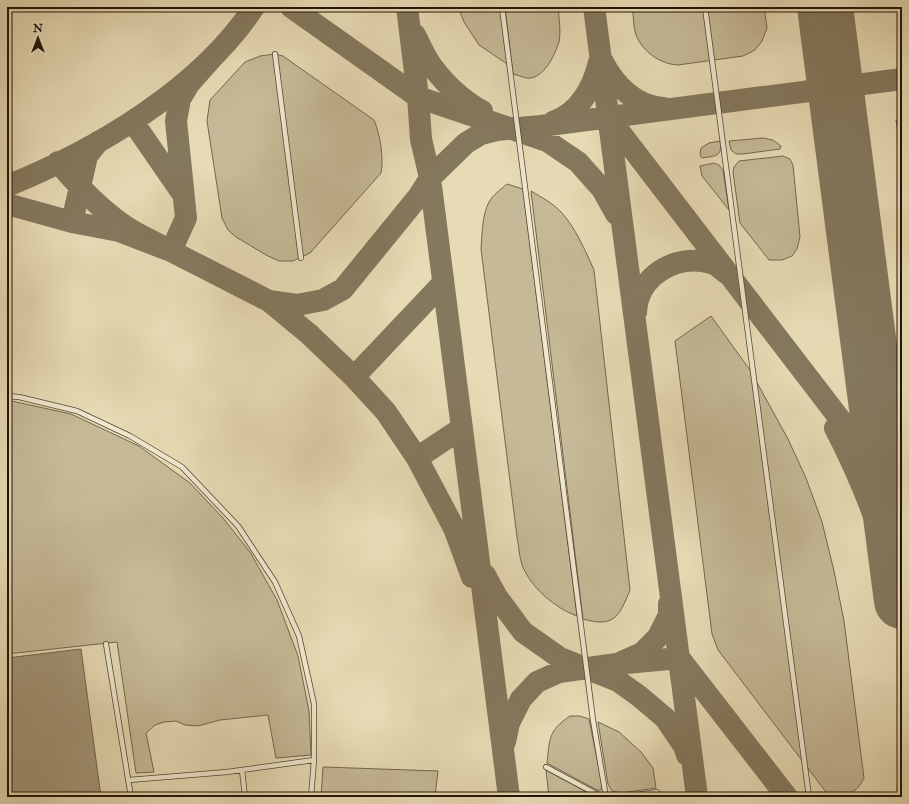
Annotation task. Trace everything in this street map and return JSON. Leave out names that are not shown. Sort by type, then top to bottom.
[{"type":"lane","points":[[502,7],[592,713],[606,797]]},
{"type":"lane","points":[[705,7],[809,797]]},
{"type":"lane","points":[[275,54],[301,258]]},
{"type":"lane","points":[[7,396],[19,397],[77,411],[130,436],[182,467],[238,526],[275,582],[299,636],[314,704],[314,760],[311,797]]},
{"type":"lane","points":[[106,644],[131,797]]},
{"type":"lane","points":[[129,780],[242,770],[314,760]]},
{"type":"lane","points":[[546,768],[602,797]]},
{"type":"lane","points":[[242,770],[245,797]]},
{"type":"lane","points":[[623,797],[657,792]]},
{"type":"shaded area","points":[[458,7],[500,7],[507,64],[479,45],[464,22]]},
{"type":"shaded area","points":[[505,7],[558,7],[560,29],[559,42],[549,63],[541,73],[536,76],[529,78],[513,74]]},
{"type":"shaded area","points":[[632,7],[764,7],[767,28],[762,41],[755,50],[743,56],[678,65],[671,64],[659,60],[643,47],[635,32]]},
{"type":"shaded area","points":[[275,54],[283,56],[374,120],[380,139],[382,153],[381,173],[310,253],[293,261],[279,261],[266,255],[236,237],[228,230],[222,218],[207,121],[210,100],[245,62],[260,56]]},
{"type":"shaded area","points":[[896,120],[902,120],[902,133],[898,133]]},
{"type":"shaded area","points":[[763,138],[773,140],[781,146],[780,149],[743,154],[736,154],[731,150],[729,141]]},
{"type":"shaded area","points":[[720,141],[721,146],[717,155],[702,158],[700,155],[701,148],[709,143]]},
{"type":"shaded area","points":[[783,156],[790,159],[793,165],[800,237],[797,249],[792,256],[782,260],[769,260],[740,223],[733,172],[734,167],[739,161]]},
{"type":"shaded area","points":[[714,163],[719,165],[723,170],[729,210],[702,176],[700,166]]},
{"type":"shaded area","points":[[507,184],[523,189],[577,616],[560,608],[531,582],[522,565],[517,537],[481,249],[485,213],[489,202],[497,192]]},
{"type":"shaded area","points":[[531,191],[555,206],[567,219],[580,240],[594,270],[630,590],[618,613],[609,621],[602,622],[583,619]]},
{"type":"shaded area","points":[[711,316],[750,370],[788,439],[806,478],[822,522],[844,621],[864,778],[861,784],[853,792],[848,794],[844,795],[826,792],[718,650],[712,634],[675,341]]},
{"type":"shaded area","points":[[7,400],[71,414],[139,446],[190,483],[223,518],[250,552],[277,600],[298,656],[309,711],[311,755],[276,758],[268,715],[220,720],[198,726],[185,725],[176,721],[164,722],[155,725],[146,733],[154,772],[136,773],[117,642],[7,654]]},
{"type":"shaded area","points":[[81,649],[101,797],[7,797],[7,658]]},
{"type":"shaded area","points":[[570,716],[580,716],[589,719],[602,784],[601,790],[597,790],[547,763],[551,736],[558,726]]},
{"type":"shaded area","points":[[598,722],[619,732],[641,752],[653,768],[656,788],[621,793],[612,791],[608,784]]},
{"type":"shaded area","points":[[323,767],[438,771],[435,797],[321,797]]},
{"type":"shaded area","points":[[546,770],[596,797],[549,797]]},
{"type":"taxiway","points":[[7,186],[76,154],[144,114],[176,90],[205,64],[232,37],[254,7]]},
{"type":"taxiway","points":[[291,7],[418,97],[547,141],[578,162],[602,189],[616,214]]},
{"type":"taxiway","points":[[407,7],[418,97],[421,139],[430,178],[509,797]]},
{"type":"taxiway","points":[[594,7],[697,797]]},
{"type":"taxiway","points":[[415,35],[429,62],[442,79],[461,97],[482,111]]},
{"type":"taxiway","points":[[58,162],[88,195],[113,217],[134,232],[171,251],[186,218],[176,121],[180,99],[189,84],[212,58]]},
{"type":"taxiway","points":[[553,122],[570,112],[584,98],[593,81],[599,62]]},
{"type":"taxiway","points":[[603,62],[614,79],[627,93],[644,103],[663,108]]},
{"type":"taxiway","points":[[269,301],[297,305],[323,300],[343,289],[418,197],[430,178],[466,143],[481,134],[497,130],[541,126],[902,79]]},
{"type":"taxiway","points":[[609,118],[902,500]]},
{"type":"taxiway","points":[[133,122],[182,193]]},
{"type":"taxiway","points":[[72,222],[87,156],[98,142]]},
{"type":"taxiway","points":[[7,204],[72,222],[119,231],[171,251],[269,301],[309,334],[354,377],[386,412],[417,458],[454,528],[472,577]]},
{"type":"taxiway","points":[[636,312],[638,299],[651,278],[661,270],[672,265],[685,261],[698,261],[713,264],[726,273]]},
{"type":"taxiway","points":[[354,377],[443,283]]},
{"type":"taxiway","points":[[417,458],[462,428]]},
{"type":"taxiway","points":[[835,428],[857,474],[876,520],[891,568],[902,617]]},
{"type":"taxiway","points":[[485,575],[497,597],[523,632],[560,658],[618,681],[639,696],[665,718],[684,746],[687,755]]},
{"type":"taxiway","points":[[505,742],[509,723],[521,699],[537,682],[559,672],[617,664],[642,653],[658,637],[669,615],[669,604]]},
{"type":"taxiway","points":[[626,663],[679,658]]},
{"type":"taxiway","points":[[680,659],[787,797]]},
{"type":"runway","points":[[825,7],[902,601]]}]
